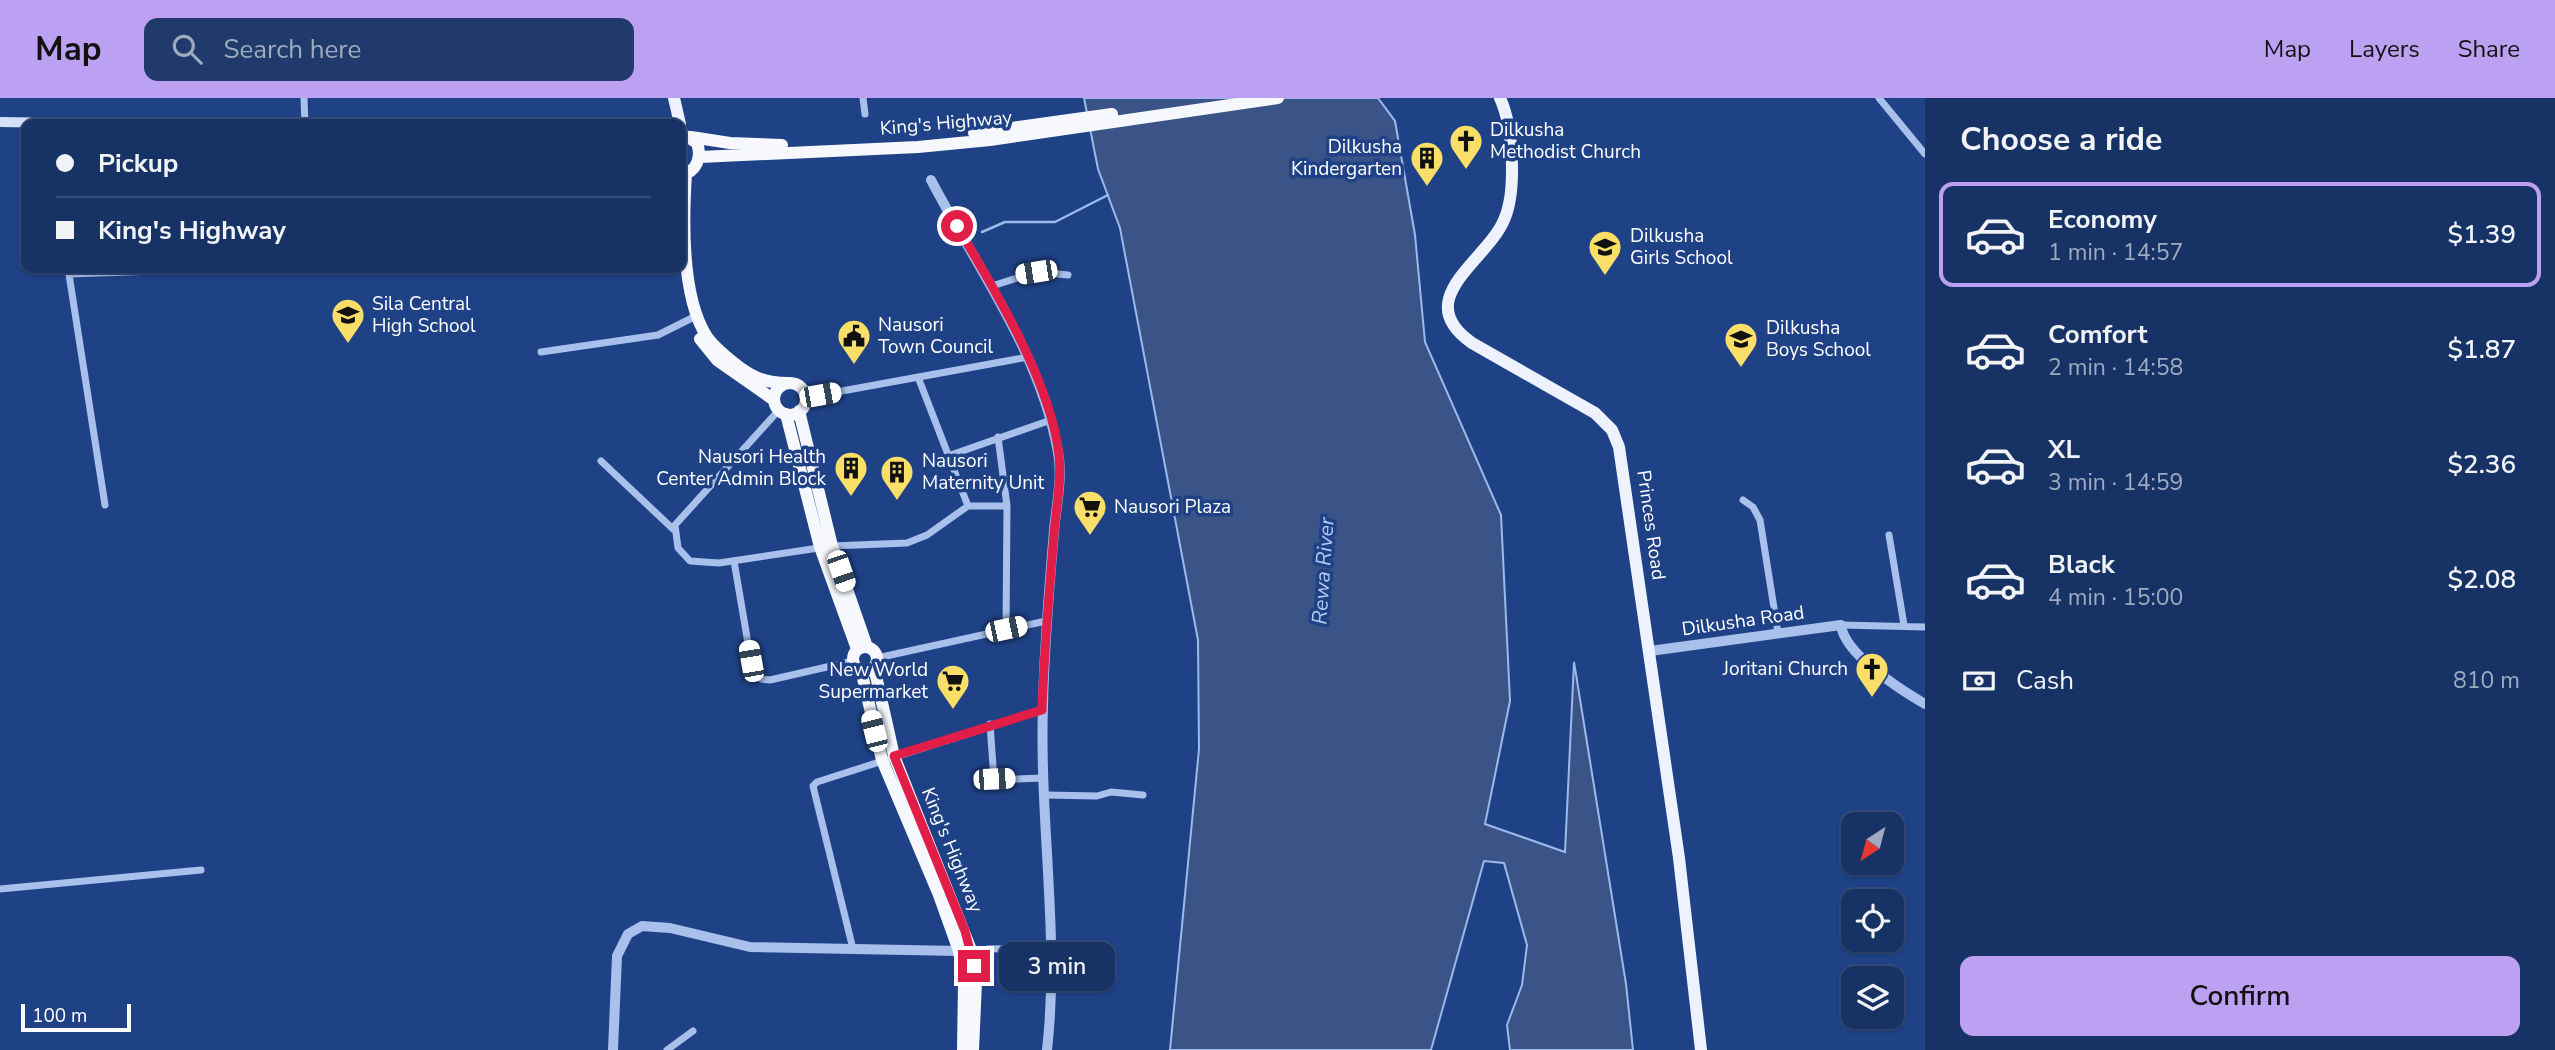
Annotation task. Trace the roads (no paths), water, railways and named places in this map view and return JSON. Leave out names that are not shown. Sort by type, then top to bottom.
[{"type":"highway","name":"King's Highway","points":[[686,132],[730,143],[810,146],[1046,128],[1222,98]]},
{"type":"highway","name":"King's Highway","points":[[699,158],[918,147],[1278,98]]},
{"type":"highway","points":[[686,135],[699,150],[695,167],[686,173]]},
{"type":"highway","points":[[686,217],[693,317],[708,352],[789,408]]},
{"type":"highway","points":[[682,273],[685,304],[713,345],[745,371],[769,383],[793,384]]},
{"type":"highway","name":"King's Highway","points":[[793,384],[805,394],[789,408],[826,547],[865,659],[888,758],[959,951],[964,982],[963,1050]]},
{"type":"highway","points":[[789,408],[778,389],[793,384]]},
{"type":"highway","name":"King's Highway","points":[[888,758],[971,950],[976,982],[973,1050]]},
{"type":"main road","name":"Princes Road","points":[[1500,98],[1508,104],[1511,179],[1507,213],[1492,243],[1451,287],[1448,298],[1451,316],[1468,340],[1595,413],[1612,430],[1624,469],[1681,868],[1701,1050]]},
{"type":"main road","points":[[0,122],[21,123]]},
{"type":"street","points":[[304,98],[305,119]]},
{"type":"street","points":[[863,98],[865,114]]},
{"type":"street","points":[[1879,98],[1925,154]]},
{"type":"street","points":[[931,180],[992,286],[1028,357],[1051,419],[1059,455],[1042,710],[1051,948],[1047,1050]]},
{"type":"street","points":[[992,286],[1036,272],[1068,275]]},
{"type":"street","points":[[68,273],[105,505]]},
{"type":"street","points":[[541,352],[658,335],[693,317]]},
{"type":"street","points":[[673,529],[789,408],[820,395],[993,361],[1028,357]]},
{"type":"street","points":[[918,377],[968,506]]},
{"type":"street","points":[[793,384],[820,395]]},
{"type":"street","points":[[948,456],[1051,419]]},
{"type":"street","points":[[998,437],[1007,506],[1006,629]]},
{"type":"street","points":[[601,461],[673,529],[674,541],[683,556],[700,563],[734,561],[826,547],[907,543],[927,535],[968,506],[1007,506]]},
{"type":"street","points":[[1743,500],[1753,507],[1760,520],[1778,633]]},
{"type":"street","points":[[1889,535],[1903,625]]},
{"type":"street","points":[[734,561],[751,661],[761,679],[770,680],[1046,621]]},
{"type":"street","points":[[1925,627],[1841,625],[1845,640],[1857,654],[1925,705]]},
{"type":"street","name":"Dilkusha Road","points":[[1650,651],[1841,625]]},
{"type":"street","points":[[853,949],[813,791],[817,782],[990,724],[1042,710]]},
{"type":"street","points":[[990,724],[994,779],[1044,778]]},
{"type":"street","points":[[1045,795],[1097,796],[1111,792],[1143,795]]},
{"type":"street","points":[[0,889],[201,870]]},
{"type":"street","points":[[613,1050],[617,956],[628,934],[642,926],[670,928],[750,947],[959,951]]},
{"type":"street","points":[[988,949],[1051,948]]},
{"type":"street","points":[[667,1050],[693,1031]]},
{"type":"water","name":"Rewa River","points":[[1084,98],[1378,98],[1395,121],[1415,235],[1425,342],[1501,515],[1510,701],[1485,824],[1565,852],[1574,662],[1626,984],[1633,1050],[1510,1050],[1507,1025],[1522,985],[1527,945],[1504,863],[1484,861],[1431,1050],[1170,1050],[1199,749],[1198,640],[1120,228],[1098,169]]},
{"type":"waterway","points":[[982,232],[1005,222],[1055,222],[1108,195]]},
{"type":"place","name":"Dilkusha Methodist Church","points":[[1466,171]]},
{"type":"place","name":"Dilkusha Kindergarten","points":[[1427,188]]},
{"type":"place","name":"Dilkusha Girls School","points":[[1605,277]]},
{"type":"place","name":"Sila Central High School","points":[[348,345]]},
{"type":"place","name":"Nausori Town Council","points":[[854,366]]},
{"type":"place","name":"Dilkusha Boys School","points":[[1741,369]]},
{"type":"place","name":"Nausori Health Center Admin Block","points":[[851,498]]},
{"type":"place","name":"Nausori Maternity Unit","points":[[897,502]]},
{"type":"place","name":"Nausori Plaza","points":[[1090,537]]},
{"type":"place","name":"Joritani Church","points":[[1872,699]]},
{"type":"place","name":"New World Supermarket","points":[[953,711]]}]
